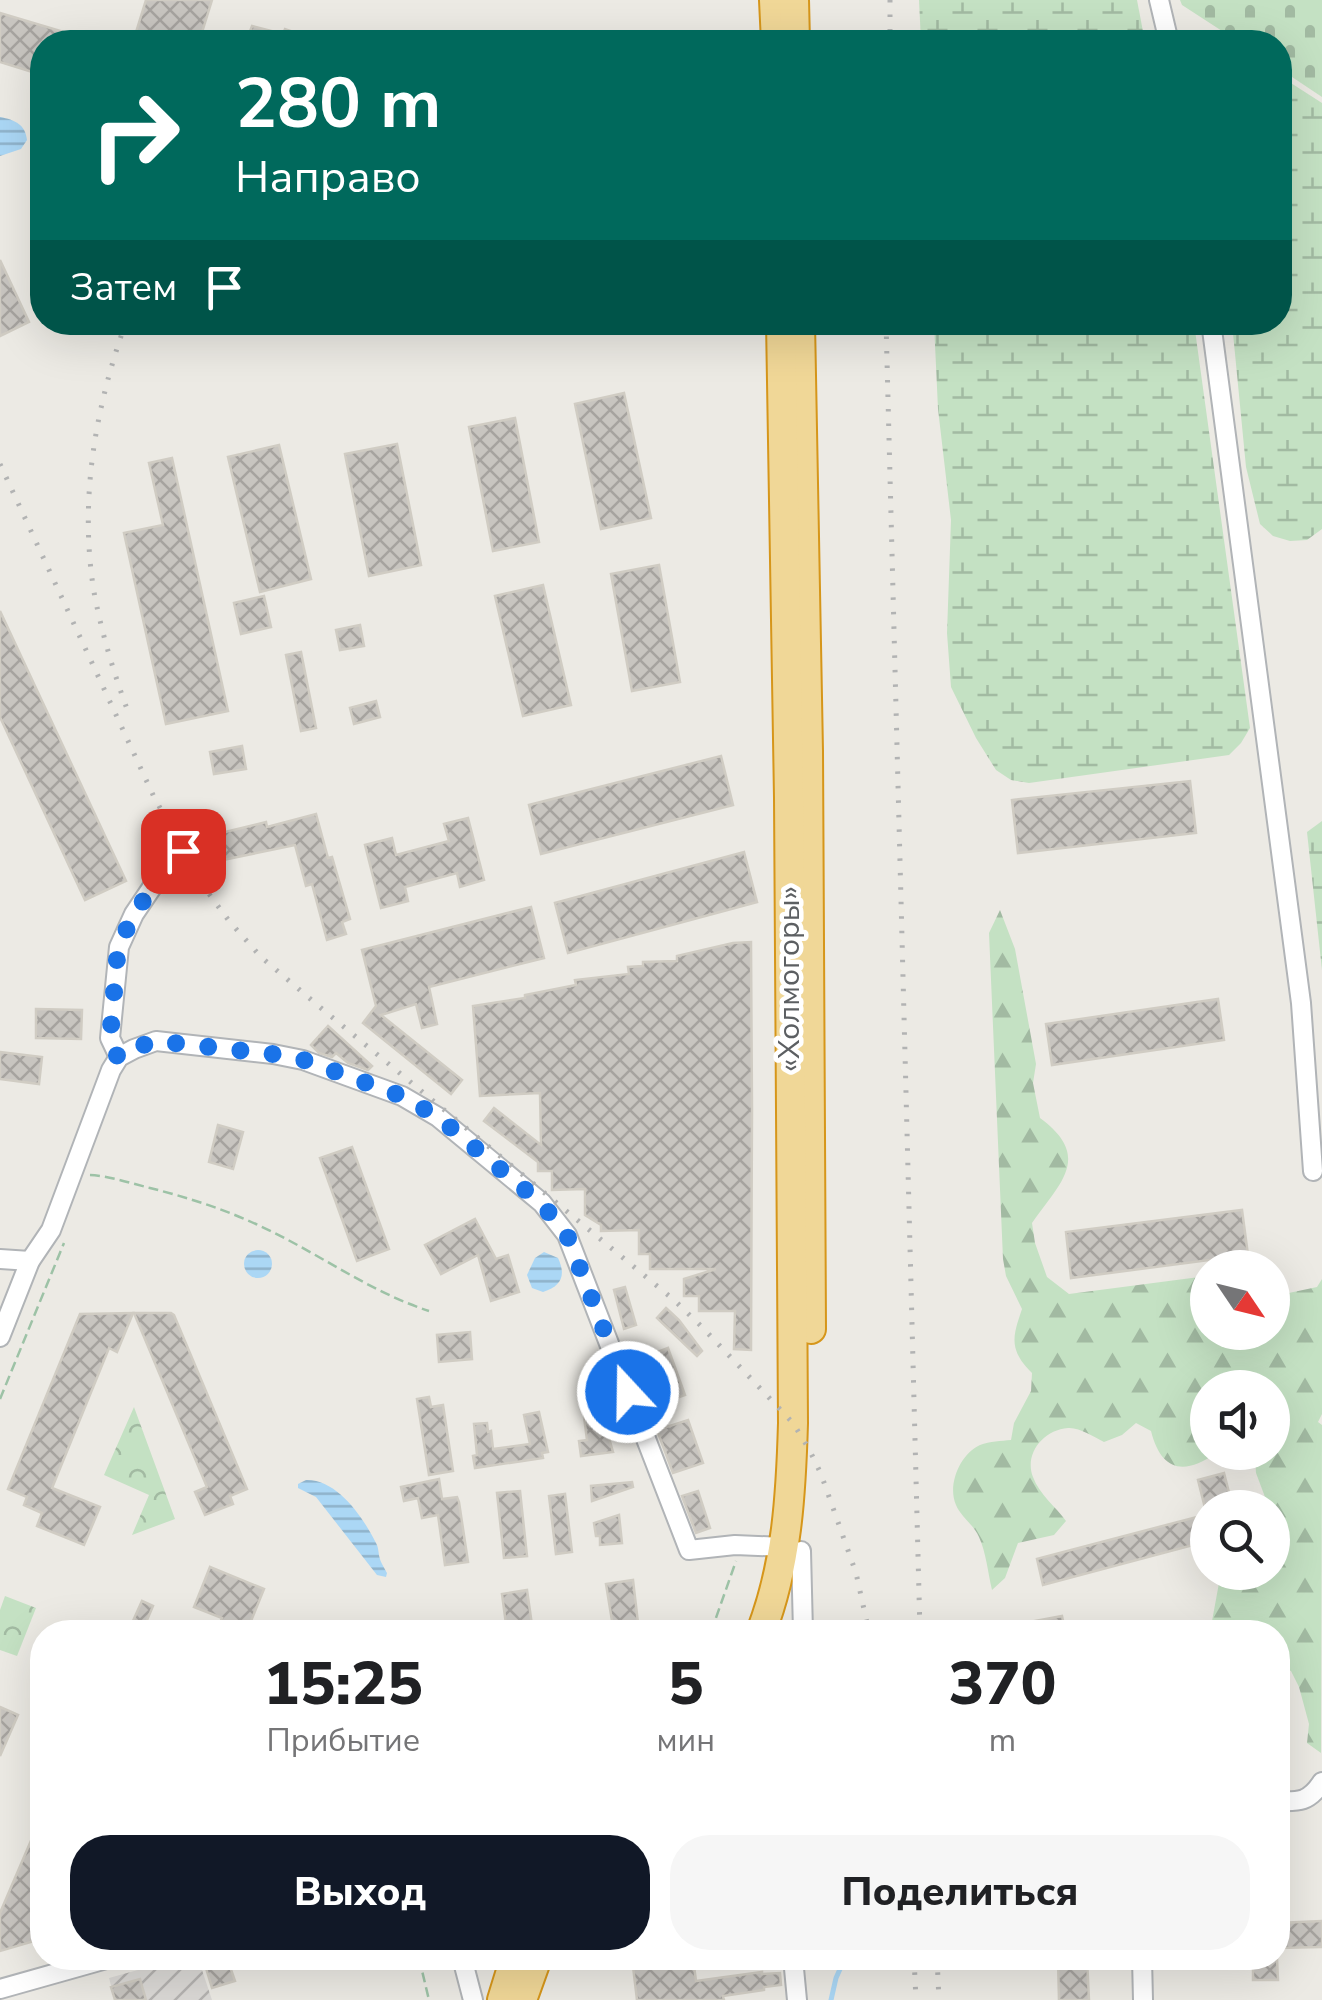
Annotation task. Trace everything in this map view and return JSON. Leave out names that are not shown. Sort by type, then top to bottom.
[{"type":"highway","points":[[774,0],[775,30]]},
{"type":"highway","points":[[794,0],[795,30]]},
{"type":"highway","name":"«Холмогоры»","points":[[781,335],[789,798],[793,1423],[790,1494],[794,1593],[785,1620]]},
{"type":"highway","name":"«Холмогоры»","points":[[766,1620],[793,1549],[809,1484],[808,750],[800,335]]},
{"type":"highway","points":[[502,2000],[511,1970]]},
{"type":"highway","points":[[522,2000],[533,1970]]},
{"type":"street","points":[[1159,0],[1166,30]]},
{"type":"street","points":[[1213,335],[1301,1003],[1313,1171]]},
{"type":"street","points":[[118,1058],[110,1038],[118,947],[134,914],[183,851]]},
{"type":"street","points":[[0,1337],[30,1261],[51,1230],[110,1070],[118,1058],[156,1041],[304,1060],[402,1096],[438,1117],[542,1204],[567,1235],[689,1550],[742,1545],[793,1549],[802,1620]]},
{"type":"street","points":[[0,1259],[30,1261]]},
{"type":"street","points":[[1290,1802],[1301,1802],[1322,1782]]},
{"type":"street","points":[[0,1989],[67,1970]]},
{"type":"street","points":[[465,1970],[473,2000]]},
{"type":"street","points":[[795,1970],[797,2000]]},
{"type":"street","points":[[1142,1970],[1142,2000]]},
{"type":"path","points":[[90,1175],[174,1194],[256,1224],[368,1286],[429,1311]]},
{"type":"path","points":[[0,1398],[64,1241]]},
{"type":"path","points":[[714,1620],[742,1545]]},
{"type":"path","points":[[422,1970],[430,2000]]},
{"type":"shaded area","points":[[138,1970],[202,1970],[212,2000],[115,2000],[109,1978]]},
{"type":"green space","points":[[919,0],[1137,0],[1143,30],[920,30]]},
{"type":"green space","points":[[1180,0],[1322,0],[1322,97],[1292,77],[1292,30],[1221,30]]},
{"type":"green space","points":[[1292,84],[1322,103],[1322,529],[1307,540],[1273,536],[1260,524],[1246,467],[1233,335],[1292,335]]},
{"type":"green space","points":[[935,335],[1196,335],[1250,728],[1229,755],[1029,783],[1011,780],[996,770],[951,687],[947,633],[951,520],[938,409]]},
{"type":"green space","points":[[1322,821],[1322,970],[1307,832]]},
{"type":"green space","points":[[1000,910],[1015,949],[1036,1064],[1033,1083],[1040,1118],[1056,1132],[1068,1158],[1061,1182],[1032,1223],[1047,1277],[1069,1294],[1190,1278],[1190,1350],[1290,1350],[1290,1293],[1317,1287],[1322,1279],[1322,1414],[1318,1422],[1322,1425],[1321,1753],[1307,1743],[1309,1724],[1299,1687],[1290,1671],[1290,1620],[1212,1620],[1218,1590],[1290,1590],[1290,1490],[1262,1490],[1256,1470],[1290,1470],[1290,1370],[1190,1370],[1190,1466],[1168,1462],[1151,1431],[1136,1423],[1122,1435],[1104,1442],[1072,1428],[1044,1438],[1031,1460],[1033,1477],[1066,1521],[1054,1535],[1018,1543],[1005,1578],[992,1590],[979,1537],[956,1505],[953,1488],[961,1463],[973,1449],[1011,1440],[1014,1423],[1031,1391],[1032,1373],[1019,1357],[1015,1343],[1022,1309],[1006,1276],[989,933]]},
{"type":"green space","points":[[134,1407],[175,1519],[132,1535],[149,1495],[104,1475]]},
{"type":"green space","points":[[5,1596],[36,1608],[17,1656],[0,1650],[0,1610]]},
{"type":"water","points":[[0,117],[18,124],[27,140],[21,149],[0,156]]},
{"type":"water","points":[[258,1250],[268,1254],[272,1264],[268,1274],[258,1278],[248,1274],[244,1264],[248,1254]]},
{"type":"water","points":[[544,1252],[558,1258],[562,1275],[554,1287],[543,1292],[532,1288],[527,1275],[535,1258]]},
{"type":"water","points":[[306,1480],[328,1486],[356,1511],[377,1545],[386,1577],[377,1575],[316,1497],[298,1488]]},
{"type":"building","points":[[146,0],[212,0],[203,30],[137,30]]},
{"type":"building","points":[[0,13],[57,30],[30,30],[30,71],[0,62]]},
{"type":"building","points":[[0,260],[29,322],[0,336]]},
{"type":"building","points":[[624,393],[651,518],[601,529],[575,404]]},
{"type":"building","points":[[515,418],[539,542],[493,551],[469,427]]},
{"type":"building","points":[[397,444],[421,565],[369,576],[345,454]]},
{"type":"building","points":[[279,445],[311,579],[260,592],[228,457]]},
{"type":"building","points":[[172,458],[228,711],[166,724],[124,533],[163,525],[149,463]]},
{"type":"building","points":[[659,565],[680,682],[632,691],[611,574]]},
{"type":"building","points":[[543,585],[571,705],[523,716],[495,596]]},
{"type":"building","points":[[264,596],[271,627],[241,634],[234,603]]},
{"type":"building","points":[[0,611],[126,881],[85,900],[0,717]]},
{"type":"building","points":[[360,625],[364,646],[340,650],[336,630]]},
{"type":"building","points":[[301,652],[316,728],[301,731],[286,655]]},
{"type":"building","points":[[376,701],[380,717],[354,724],[350,708]]},
{"type":"building","points":[[242,746],[246,769],[214,774],[210,752]]},
{"type":"building","points":[[721,756],[733,805],[541,854],[529,805]]},
{"type":"building","points":[[1190,781],[1196,833],[1018,853],[1012,800]]},
{"type":"building","points":[[316,814],[350,919],[342,922],[346,934],[327,940],[312,884],[306,886],[295,845],[223,860],[217,834],[266,822],[267,827]]},
{"type":"building","points":[[468,818],[484,880],[460,887],[457,873],[405,887],[408,901],[381,908],[365,845],[392,838],[396,855],[449,841],[444,824]]},
{"type":"building","points":[[744,852],[757,902],[568,953],[555,903]]},
{"type":"building","points":[[531,907],[544,958],[429,987],[437,1024],[422,1028],[416,1004],[381,1015],[462,1080],[451,1094],[363,1023],[376,1006],[362,950]]},
{"type":"building","points":[[751,942],[751,1350],[734,1349],[735,1311],[699,1311],[699,1296],[684,1296],[684,1279],[716,1269],[650,1269],[650,1254],[639,1254],[639,1230],[601,1231],[601,1225],[585,1215],[585,1189],[552,1190],[552,1171],[538,1171],[538,1162],[484,1121],[494,1108],[541,1145],[540,1093],[480,1096],[473,1006],[576,985],[575,980],[629,974],[628,967],[643,966],[643,962],[677,961],[677,956]]},
{"type":"building","points":[[1218,999],[1224,1040],[1052,1065],[1046,1024]]},
{"type":"building","points":[[36,1009],[82,1010],[81,1039],[36,1038]]},
{"type":"building","points":[[328,1026],[372,1066],[368,1070],[348,1063],[336,1053],[332,1057],[319,1053],[311,1045]]},
{"type":"building","points":[[0,1052],[42,1057],[39,1084],[0,1079]]},
{"type":"building","points":[[218,1125],[243,1132],[233,1169],[209,1162]]},
{"type":"building","points":[[352,1147],[389,1249],[357,1261],[320,1158]]},
{"type":"building","points":[[1242,1210],[1247,1250],[1190,1250],[1190,1263],[1071,1278],[1066,1232]]},
{"type":"building","points":[[475,1219],[496,1259],[508,1255],[519,1292],[491,1301],[478,1255],[441,1274],[425,1245]]},
{"type":"building","points":[[625,1287],[636,1325],[624,1329],[614,1290]]},
{"type":"building","points":[[666,1308],[702,1351],[697,1356],[657,1318]]},
{"type":"building","points":[[133,1313],[117,1352],[109,1348],[52,1488],[100,1507],[84,1545],[37,1526],[42,1513],[24,1505],[27,1497],[8,1489],[80,1314]]},
{"type":"building","points":[[134,1313],[174,1315],[247,1489],[230,1496],[233,1504],[205,1515],[195,1492],[207,1487]]},
{"type":"building","points":[[470,1332],[472,1359],[439,1362],[437,1335]]},
{"type":"building","points":[[668,1348],[685,1395],[654,1406],[637,1360]]},
{"type":"building","points":[[605,1390],[609,1423],[605,1424],[613,1452],[581,1456],[579,1441],[587,1440],[581,1393]]},
{"type":"building","points":[[429,1397],[431,1407],[443,1405],[453,1471],[429,1475],[417,1399]]},
{"type":"building","points":[[539,1412],[548,1452],[542,1453],[543,1458],[475,1468],[474,1424],[487,1423],[493,1449],[530,1444],[524,1415]]},
{"type":"building","points":[[688,1420],[703,1463],[673,1473],[657,1430]]},
{"type":"building","points":[[1224,1473],[1228,1490],[1200,1490],[1198,1480]]},
{"type":"building","points":[[439,1479],[442,1499],[457,1497],[459,1502],[468,1562],[445,1565],[438,1515],[422,1518],[418,1498],[404,1501],[401,1487]]},
{"type":"building","points":[[632,1482],[633,1487],[592,1501],[591,1486]]},
{"type":"building","points":[[520,1491],[527,1556],[504,1558],[497,1493]]},
{"type":"building","points":[[698,1491],[710,1528],[696,1533],[682,1496]]},
{"type":"building","points":[[565,1494],[572,1552],[556,1554],[549,1496]]},
{"type":"building","points":[[619,1515],[622,1543],[600,1545],[594,1523]]},
{"type":"building","points":[[1190,1519],[1190,1546],[1043,1585],[1037,1559]]},
{"type":"building","points":[[210,1567],[264,1589],[251,1620],[221,1620],[194,1607]]},
{"type":"building","points":[[633,1580],[638,1620],[612,1620],[606,1584]]},
{"type":"building","points":[[527,1590],[531,1620],[505,1620],[502,1594]]},
{"type":"building","points":[[142,1601],[153,1606],[147,1620],[133,1620]]},
{"type":"building","points":[[0,1707],[18,1715],[0,1756]]},
{"type":"building","points":[[30,1843],[30,1942],[0,1951],[0,1913]]},
{"type":"building","points":[[1322,1921],[1322,1947],[1290,1948],[1290,1922]]},
{"type":"building","points":[[207,1970],[231,1970],[235,1981],[212,1988]]},
{"type":"building","points":[[633,1970],[695,1970],[696,1981],[780,1973],[781,1985],[723,1996],[724,2000],[637,2000]]},
{"type":"building","points":[[1058,1970],[1088,1970],[1089,2000],[1059,2000]]},
{"type":"building","points":[[1253,1970],[1278,1970],[1278,1980],[1253,1980]]},
{"type":"building","points":[[140,1979],[146,2000],[115,2000],[111,1987]]},
{"type":"waterway","points":[[831,2000],[840,1970]]},
{"type":"railway","points":[[890,0],[890,30]]},
{"type":"railway","points":[[122,335],[98,421],[88,524],[97,608],[130,717]]},
{"type":"railway","points":[[886,335],[920,1620]]},
{"type":"railway","points":[[0,464],[154,797],[204,887],[229,921],[261,957],[674,1300],[793,1423],[821,1474],[856,1573],[866,1620]]},
{"type":"railway","points":[[915,1970],[916,2000]]},
{"type":"railway","points":[[938,1970],[939,2000]]},
{"type":"route","points":[[183,851],[134,914],[118,947],[110,1038],[118,1058],[156,1041],[273,1054],[304,1060],[402,1096],[438,1117],[542,1204],[567,1235],[628,1392]]}]
